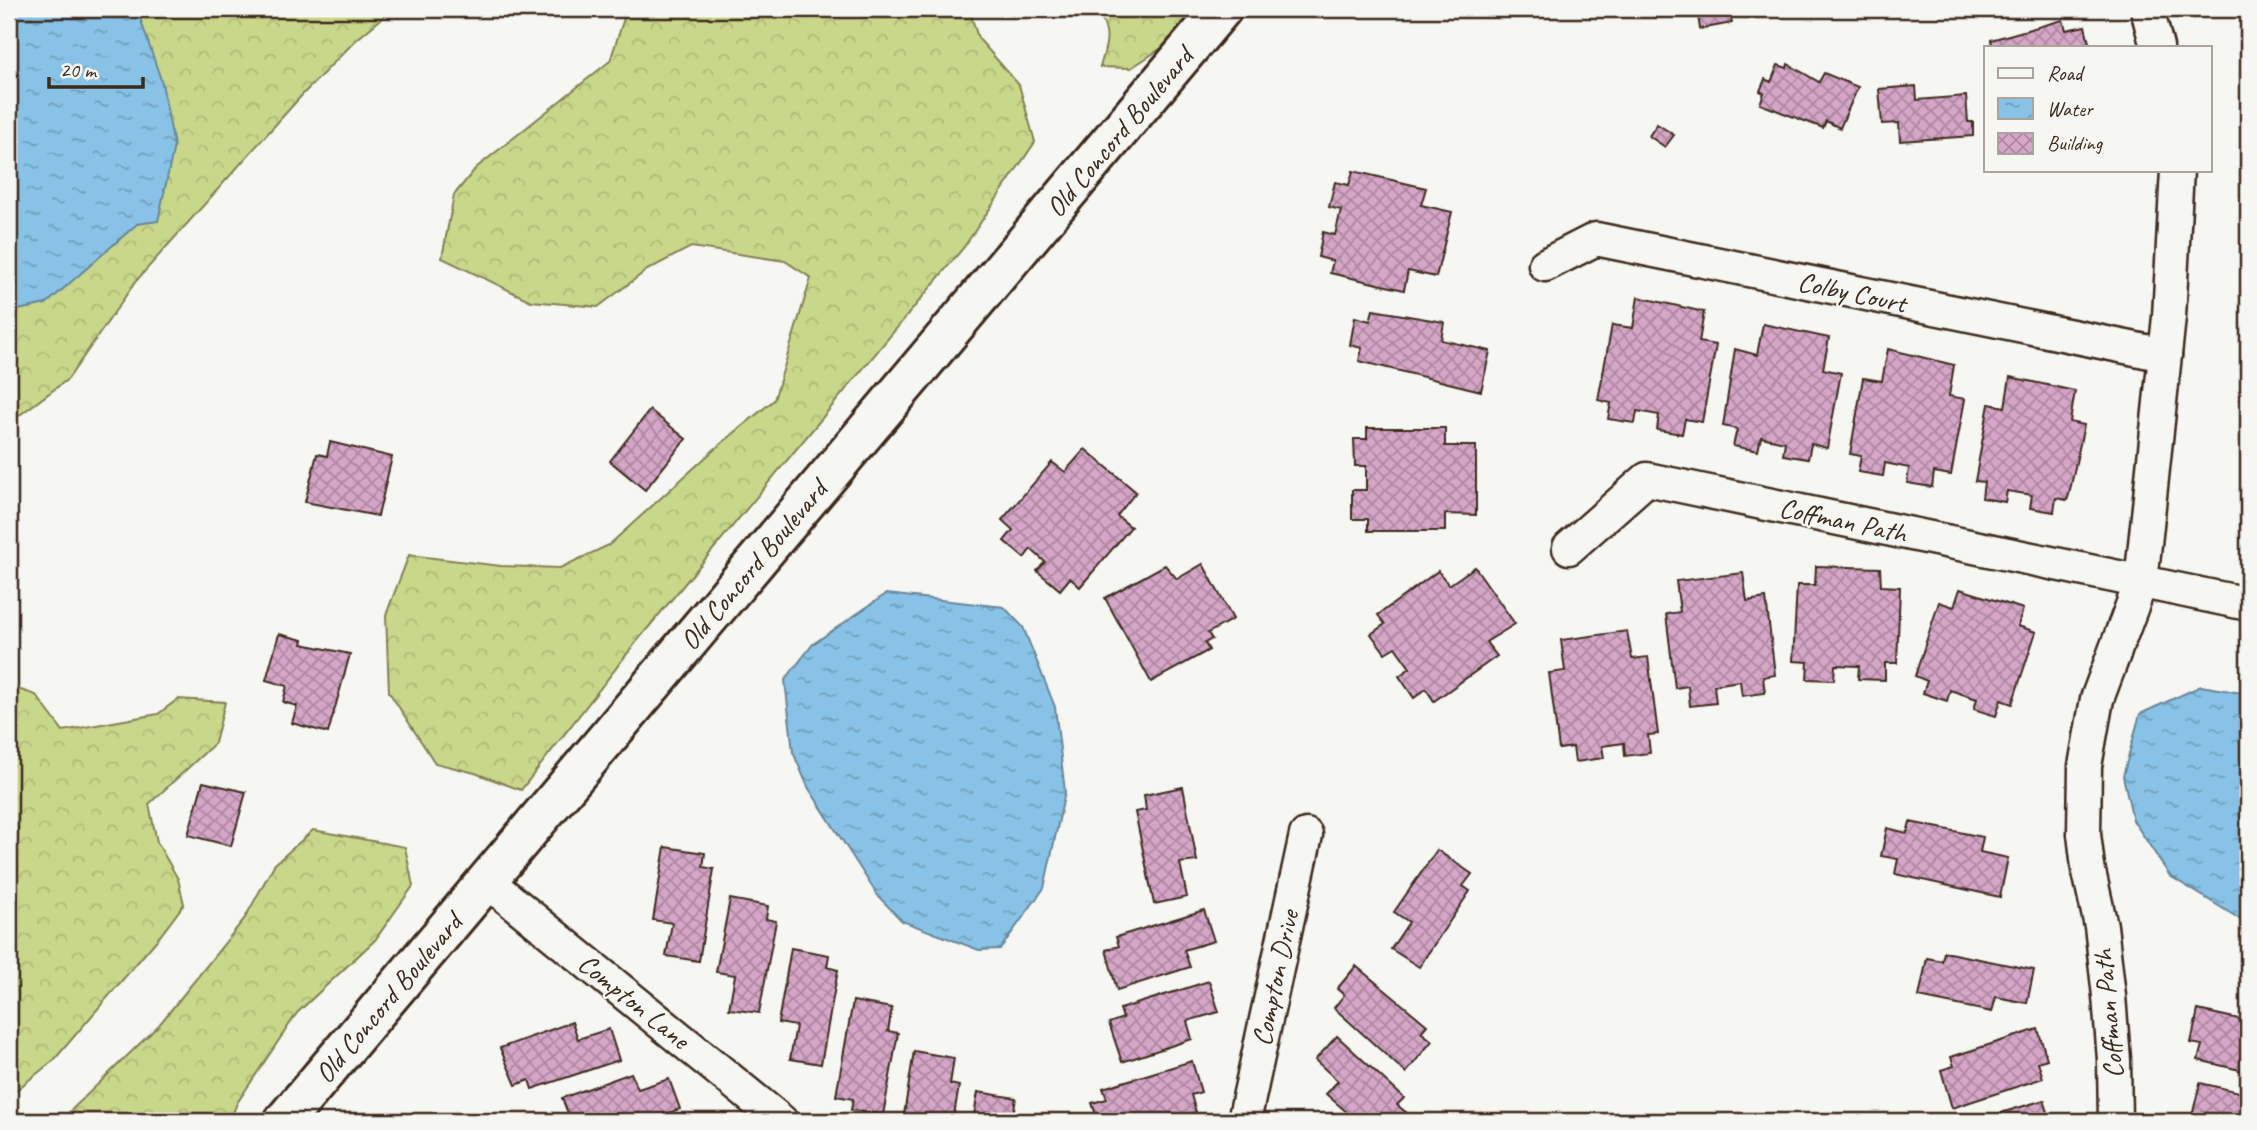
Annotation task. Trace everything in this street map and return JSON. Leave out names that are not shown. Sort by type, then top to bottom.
[{"type":"street","name":"Old Concord Boulevard","points":[[284,1121],[1223,9]]},
{"type":"street","points":[[2147,9],[2157,46]]},
{"type":"street","name":"Coffman Path","points":[[2115,1121],[2109,996],[2101,926],[2085,845],[2083,789],[2097,699],[2141,582],[2165,355],[2177,172]]},
{"type":"street","name":"Colby Court","points":[[1545,265],[1596,239],[2165,355]]},
{"type":"street","name":"Coffman Path","points":[[1569,548],[1647,479],[2248,604]]},
{"type":"street","name":"Compton Drive","points":[[1244,1121],[1306,835]]},
{"type":"street","name":"Compton Lane","points":[[487,881],[781,1121]]},
{"type":"green space","points":[[9,9],[393,9],[356,40],[302,95],[136,281],[68,379],[9,423]]},
{"type":"green space","points":[[627,9],[969,9],[978,38],[1019,85],[1035,142],[964,247],[638,640],[521,790],[475,773],[435,763],[389,692],[386,615],[409,555],[501,566],[560,568],[609,545],[716,448],[774,400],[811,278],[785,261],[691,247],[647,270],[598,307],[531,301],[442,258],[454,195],[476,168],[610,61]]},
{"type":"green space","points":[[1096,9],[1197,9],[1163,47],[1131,68],[1100,67],[1107,37]]},
{"type":"green space","points":[[9,686],[36,695],[63,731],[158,714],[178,699],[225,702],[215,743],[149,804],[157,842],[178,879],[184,904],[54,1060],[9,1096]]},
{"type":"green space","points":[[313,830],[405,847],[413,886],[375,940],[297,1013],[237,1103],[230,1121],[60,1121],[159,1025],[245,918],[274,865]]},
{"type":"water","points":[[9,9],[137,9],[162,83],[174,146],[158,221],[137,224],[46,304],[9,312]]},
{"type":"water","points":[[886,594],[1004,607],[1023,627],[1055,707],[1065,792],[1044,888],[1000,949],[979,950],[902,921],[878,896],[808,787],[793,752],[785,680],[813,644]]},
{"type":"water","points":[[2201,686],[2248,694],[2248,924],[2170,876],[2133,820],[2123,776],[2140,714]]},
{"type":"building","points":[[1697,9],[1729,9],[1732,23],[1700,29]]},
{"type":"building","points":[[2063,20],[2066,30],[2085,26],[2090,46],[1993,46],[1991,40]]},
{"type":"building","points":[[1788,64],[1819,82],[1824,73],[1858,87],[1840,128],[1826,121],[1823,128],[1760,104],[1764,93],[1760,91],[1765,79],[1771,82],[1778,65],[1787,68]]},
{"type":"building","points":[[1916,86],[1917,100],[1966,96],[1968,122],[1973,122],[1973,136],[1900,141],[1899,123],[1882,124],[1879,89]]},
{"type":"building","points":[[1657,124],[1674,135],[1665,147],[1649,136]]},
{"type":"building","points":[[1353,171],[1426,188],[1421,205],[1452,212],[1436,277],[1408,271],[1404,290],[1330,273],[1333,261],[1318,257],[1323,232],[1335,235],[1341,210],[1329,207],[1335,182],[1349,185]]},
{"type":"building","points":[[1638,297],[1704,312],[1699,342],[1716,345],[1702,422],[1685,419],[1682,434],[1657,430],[1659,415],[1637,411],[1635,423],[1608,419],[1611,403],[1598,400],[1612,325],[1633,328]]},
{"type":"building","points":[[1373,310],[1444,322],[1441,340],[1490,351],[1481,391],[1359,361],[1362,348],[1350,345],[1355,317],[1370,321]]},
{"type":"building","points":[[1763,324],[1829,338],[1823,369],[1841,373],[1827,448],[1811,444],[1808,459],[1783,455],[1785,442],[1761,437],[1758,451],[1733,446],[1737,429],[1723,426],[1735,349],[1757,355]]},
{"type":"building","points":[[1888,349],[1954,365],[1949,396],[1965,399],[1951,475],[1934,472],[1932,487],[1907,483],[1909,468],[1885,463],[1883,476],[1858,472],[1861,456],[1850,454],[1863,378],[1882,381]]},
{"type":"building","points":[[2010,377],[2075,391],[2070,422],[2084,425],[2069,495],[2067,500],[2056,498],[2054,512],[2030,508],[2032,495],[2007,491],[2005,502],[1982,498],[1984,482],[1975,481],[1989,404],[2005,407]]},
{"type":"building","points":[[650,410],[686,439],[645,490],[610,461]]},
{"type":"building","points":[[1367,428],[1445,428],[1445,446],[1476,446],[1476,515],[1445,514],[1445,531],[1368,531],[1368,519],[1352,519],[1352,490],[1366,490],[1366,466],[1355,466],[1354,439],[1367,439]]},
{"type":"building","points":[[330,442],[392,457],[378,516],[305,502],[317,454],[327,456]]},
{"type":"building","points":[[1085,449],[1136,492],[1117,516],[1131,527],[1080,587],[1070,578],[1060,590],[1037,571],[1045,562],[1031,549],[1024,558],[1004,541],[1013,530],[1002,520],[1052,462],[1065,472]]},
{"type":"building","points":[[1203,564],[1233,619],[1208,633],[1212,639],[1205,643],[1209,650],[1151,682],[1105,598],[1165,565],[1177,579]]},
{"type":"building","points":[[1816,566],[1880,568],[1881,586],[1900,587],[1897,663],[1885,663],[1885,680],[1858,679],[1859,666],[1835,665],[1834,680],[1807,679],[1808,662],[1793,661],[1797,585],[1815,585]]},
{"type":"building","points":[[1475,567],[1515,624],[1486,642],[1497,656],[1434,701],[1426,689],[1414,698],[1399,676],[1410,668],[1395,647],[1385,653],[1371,634],[1385,624],[1378,615],[1438,571],[1449,585]]},
{"type":"building","points":[[1743,573],[1747,601],[1766,598],[1775,675],[1763,677],[1765,693],[1742,696],[1740,681],[1714,685],[1716,703],[1690,706],[1688,686],[1675,688],[1666,614],[1680,612],[1676,581]]},
{"type":"building","points":[[1960,589],[2023,609],[2018,626],[2036,632],[2012,704],[2001,700],[1996,716],[1974,709],[1977,699],[1950,690],[1947,701],[1923,693],[1927,681],[1915,676],[1939,602],[1954,607]]},
{"type":"building","points":[[1627,631],[1632,659],[1648,657],[1658,734],[1648,735],[1650,753],[1625,756],[1624,743],[1602,746],[1604,758],[1575,762],[1573,747],[1559,749],[1549,673],[1565,671],[1561,640]]},
{"type":"building","points":[[279,634],[303,640],[302,644],[350,654],[328,733],[292,723],[297,706],[283,702],[287,686],[266,680]]},
{"type":"building","points":[[203,782],[246,792],[231,846],[188,835]]},
{"type":"building","points":[[1183,787],[1197,861],[1180,863],[1187,897],[1154,904],[1135,812],[1146,810],[1144,795]]},
{"type":"building","points":[[1910,822],[1983,837],[1980,852],[2008,858],[2000,897],[1895,874],[1898,859],[1881,856],[1887,828],[1907,833]]},
{"type":"building","points":[[665,847],[705,853],[703,867],[714,869],[699,961],[666,956],[672,923],[653,920]]},
{"type":"building","points":[[1437,850],[1472,874],[1463,886],[1470,891],[1419,967],[1391,949],[1409,922],[1394,912]]},
{"type":"building","points":[[730,899],[768,906],[766,919],[776,921],[759,1013],[729,1009],[735,975],[716,972]]},
{"type":"building","points":[[1204,910],[1214,941],[1184,950],[1190,967],[1117,990],[1106,950],[1119,946],[1116,937]]},
{"type":"building","points":[[791,948],[829,955],[827,967],[838,970],[821,1064],[790,1059],[796,1026],[778,1023]]},
{"type":"building","points":[[1944,952],[2034,970],[2027,1003],[1996,997],[1992,1012],[1919,997],[1927,958],[1942,961]]},
{"type":"building","points":[[1356,966],[1427,1025],[1421,1032],[1432,1041],[1406,1073],[1334,1008],[1344,995],[1337,989]]},
{"type":"building","points":[[1209,981],[1219,1012],[1187,1021],[1192,1039],[1122,1062],[1109,1023],[1123,1018],[1120,1009]]},
{"type":"building","points":[[853,1001],[892,1008],[888,1031],[898,1033],[883,1115],[851,1110],[853,1099],[836,1096]]},
{"type":"building","points":[[2198,1010],[2248,1021],[2248,1072],[2198,1060],[2202,1045],[2191,1043]]},
{"type":"building","points":[[572,1022],[578,1039],[609,1029],[619,1060],[532,1089],[529,1080],[516,1085],[500,1048]]},
{"type":"building","points":[[2038,1029],[2047,1059],[2038,1062],[2043,1078],[1952,1108],[1941,1070],[1954,1066],[1951,1057]]},
{"type":"building","points":[[1337,1036],[1404,1098],[1397,1105],[1408,1114],[1402,1121],[1357,1121],[1326,1094],[1338,1081],[1315,1060]]},
{"type":"building","points":[[914,1051],[954,1058],[950,1084],[959,1086],[953,1121],[903,1121]]},
{"type":"building","points":[[1192,1061],[1201,1092],[1191,1095],[1196,1112],[1167,1121],[1098,1121],[1092,1103],[1107,1099],[1103,1088]]},
{"type":"building","points":[[631,1073],[638,1089],[669,1079],[680,1109],[645,1121],[571,1121],[562,1098]]},
{"type":"building","points":[[2200,1083],[2248,1094],[2248,1121],[2217,1121],[2192,1116]]},
{"type":"building","points":[[978,1092],[1016,1098],[1012,1121],[973,1121]]},
{"type":"building","points":[[2044,1100],[2051,1121],[1974,1121]]}]
